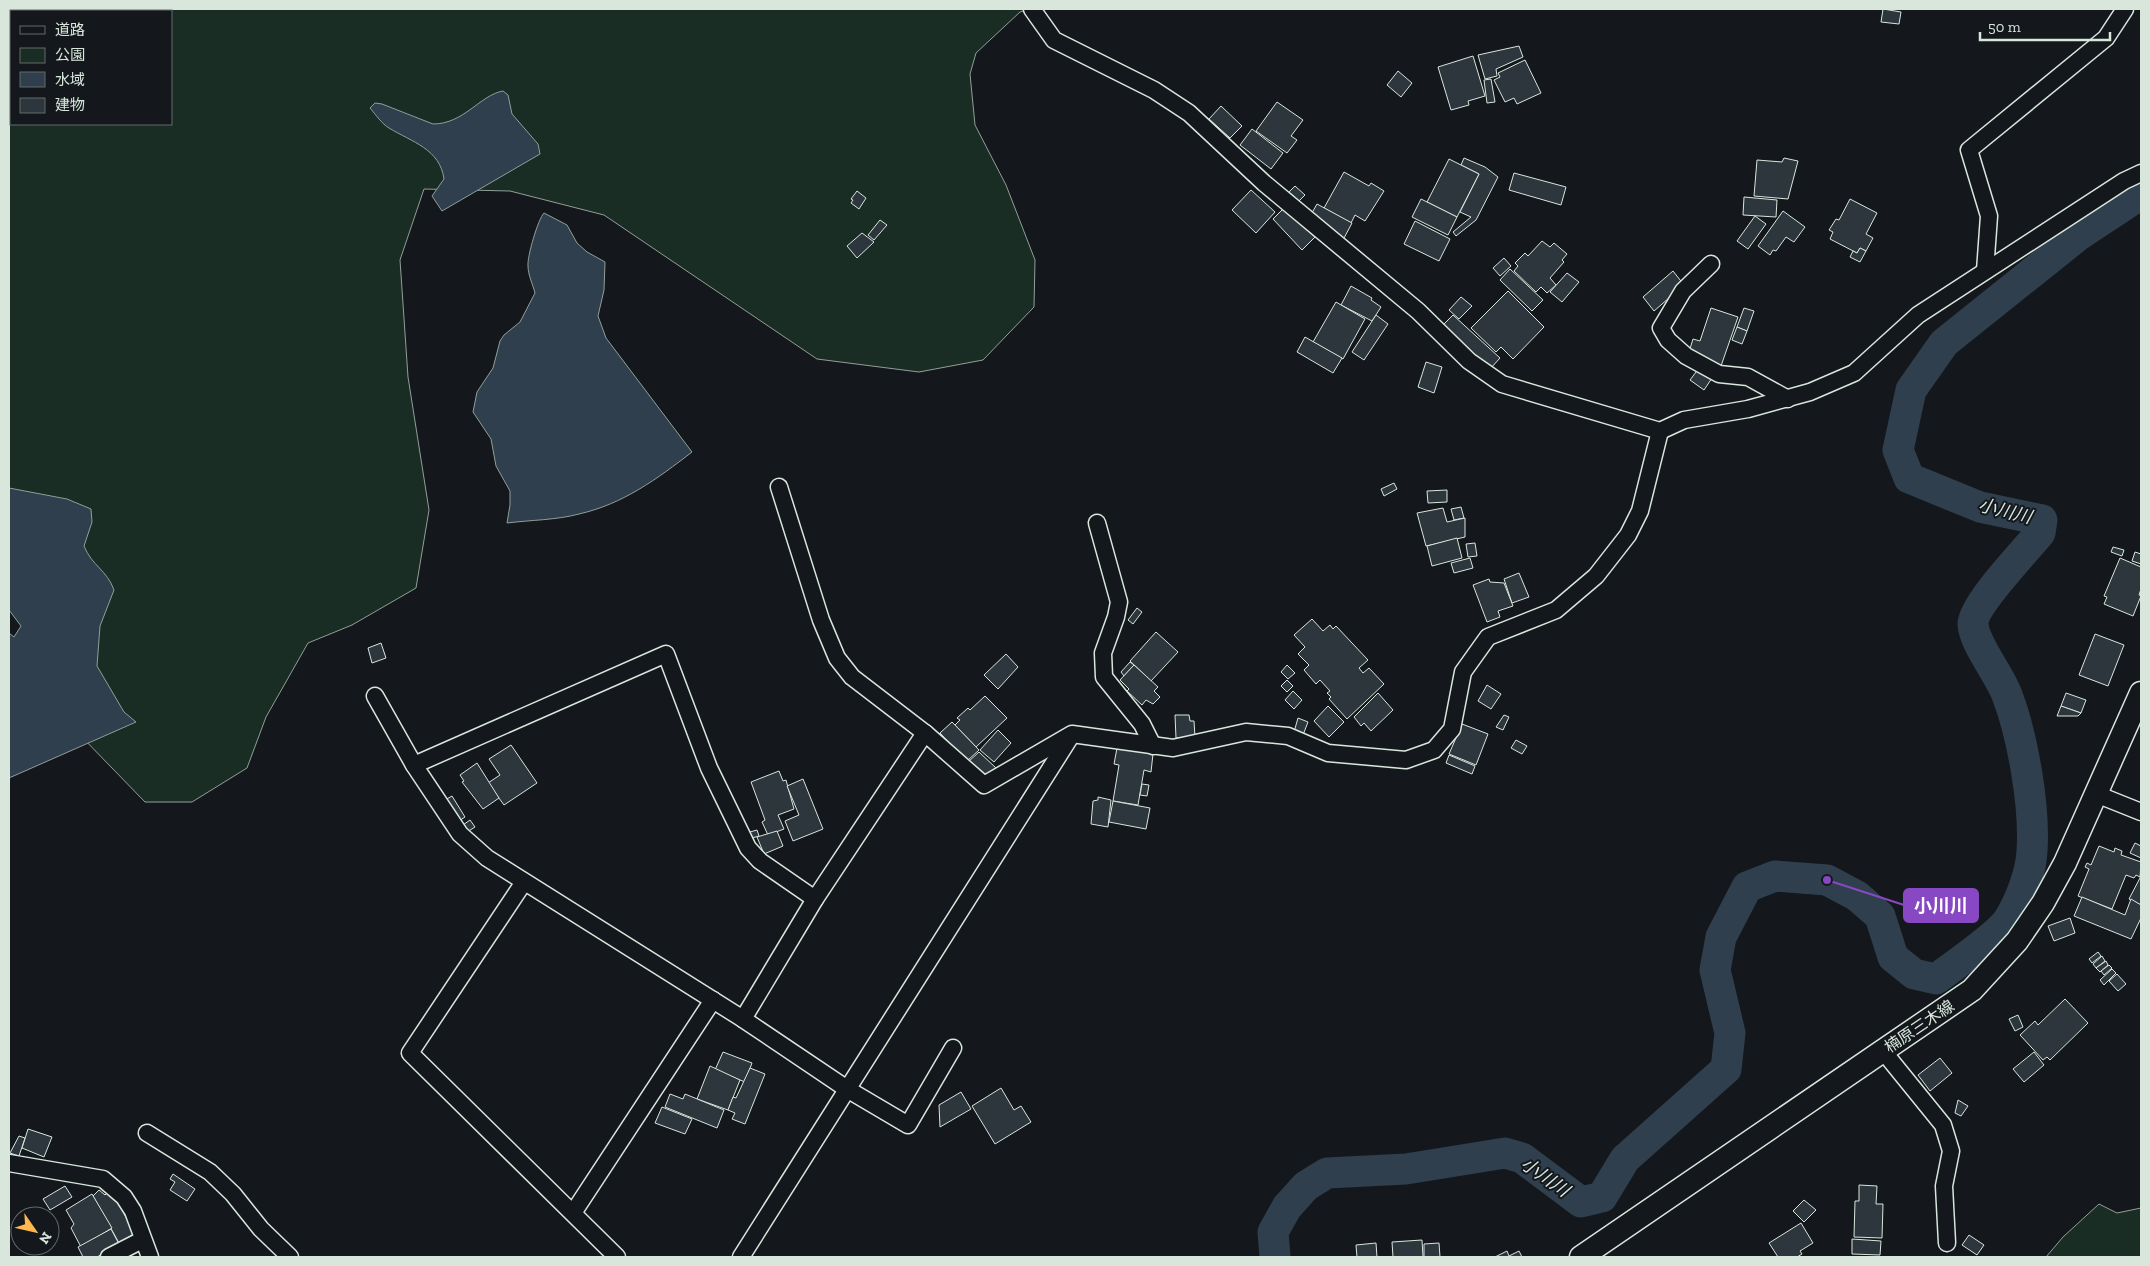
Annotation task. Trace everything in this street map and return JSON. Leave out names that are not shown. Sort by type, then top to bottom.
[{"type":"main road","name":"楠原三木線","points":[[1581,1257],[1972,990],[2017,940],[2043,903],[2065,863],[2141,693]]},
{"type":"street","points":[[1032,9],[1054,40],[1154,90],[1189,113],[1264,183],[1418,312],[1468,361],[1502,384],[1660,431],[1684,420],[1748,409],[1788,399],[1810,392],[1854,373],[1918,315],[2124,181],[2141,173]]},
{"type":"street","points":[[1985,271],[1990,216],[1969,150],[2106,38],[2125,9]]},
{"type":"street","points":[[1711,264],[1682,291],[1666,316],[1661,328],[1668,340],[1686,356],[1719,374],[1748,377],[1788,399]]},
{"type":"street","points":[[779,487],[821,620],[837,658],[852,677],[925,733],[984,786],[1072,734],[1173,748],[1246,732],[1288,736],[1328,753],[1406,760],[1434,750],[1452,729],[1463,672],[1488,637],[1556,610],[1596,576],[1628,535],[1640,511],[1660,431]]},
{"type":"street","points":[[1097,523],[1118,602],[1116,617],[1103,653],[1104,677],[1142,724],[1153,746]]},
{"type":"street","points":[[414,765],[666,654],[709,768],[748,848],[760,861],[816,899]]},
{"type":"street","points":[[376,696],[414,765],[460,834],[487,858],[743,1019],[847,1089],[908,1125],[953,1048]]},
{"type":"street","points":[[743,1019],[816,899],[925,733]]},
{"type":"street","points":[[742,1257],[1072,734]]},
{"type":"street","points":[[2096,794],[2141,812]]},
{"type":"street","points":[[524,882],[410,1053],[617,1257]]},
{"type":"street","points":[[573,1214],[713,1000]]},
{"type":"street","points":[[1883,1051],[1944,1125],[1952,1151],[1944,1186],[1948,1244]]},
{"type":"street","points":[[147,1133],[210,1172],[233,1194],[261,1229],[290,1257]]},
{"type":"street","points":[[9,1164],[103,1180],[124,1197],[133,1211],[142,1240],[150,1257]]},
{"type":"street","points":[[109,1257],[142,1240]]},
{"type":"green space","points":[[9,9],[1029,9],[1020,12],[976,53],[970,74],[975,125],[1006,185],[1035,260],[1034,307],[983,360],[919,372],[817,359],[604,215],[510,191],[424,189],[400,260],[408,377],[429,510],[416,588],[352,625],[308,643],[266,717],[247,768],[192,802],[145,802],[79,734],[9,565]]},
{"type":"green space","points":[[2099,1204],[2117,1213],[2141,1208],[2141,1257],[2046,1257],[2063,1237]]},
{"type":"water","points":[[503,91],[508,95],[512,114],[538,144],[540,154],[442,211],[432,196],[444,179],[437,160],[424,147],[386,126],[370,108],[375,103],[382,104],[433,124],[444,123],[463,115],[487,98]]},
{"type":"water","points":[[544,213],[567,225],[577,243],[587,252],[605,262],[604,290],[598,316],[606,338],[692,452],[666,472],[639,489],[595,510],[553,519],[507,523],[510,491],[496,466],[491,439],[473,412],[477,392],[493,368],[500,341],[504,335],[520,322],[535,293],[529,273],[528,261],[536,230]]},
{"type":"water","points":[[9,488],[67,499],[91,509],[92,522],[84,546],[114,590],[100,626],[97,666],[124,712],[136,722],[9,778],[9,633],[14,637],[21,626],[9,610]]},
{"type":"building","points":[[1883,9],[1901,12],[1899,24],[1881,22]]},
{"type":"building","points":[[1519,46],[1523,57],[1496,69],[1497,76],[1485,79],[1478,55]]},
{"type":"building","points":[[1473,56],[1485,96],[1468,101],[1469,105],[1451,110],[1438,67]]},
{"type":"building","points":[[1525,60],[1541,93],[1517,104],[1514,98],[1505,102],[1494,80],[1500,77],[1498,73]]},
{"type":"building","points":[[1398,71],[1412,83],[1401,97],[1387,85]]},
{"type":"building","points":[[1491,79],[1495,102],[1487,103],[1484,80]]},
{"type":"building","points":[[1277,102],[1303,120],[1291,136],[1297,140],[1287,153],[1256,131]]},
{"type":"building","points":[[1221,106],[1242,126],[1230,138],[1209,119]]},
{"type":"building","points":[[1252,129],[1283,153],[1271,169],[1240,145]]},
{"type":"building","points":[[1464,158],[1485,167],[1498,177],[1476,220],[1456,236],[1453,232],[1471,217],[1460,212],[1479,174],[1461,165]]},
{"type":"building","points":[[1784,158],[1798,161],[1788,199],[1754,196],[1757,160],[1782,162]]},
{"type":"building","points":[[1449,159],[1479,174],[1457,217],[1427,202]]},
{"type":"building","points":[[1344,172],[1369,186],[1371,183],[1384,191],[1365,221],[1355,215],[1351,223],[1324,208]]},
{"type":"building","points":[[1514,173],[1566,187],[1561,205],[1509,190]]},
{"type":"building","points":[[1295,186],[1305,195],[1299,201],[1289,192]]},
{"type":"building","points":[[1251,190],[1275,212],[1256,233],[1232,210]]},
{"type":"building","points":[[857,191],[866,198],[859,209],[851,203],[853,200],[851,199]]},
{"type":"building","points":[[1744,197],[1777,200],[1776,217],[1743,215]]},
{"type":"building","points":[[1421,199],[1457,217],[1448,235],[1412,217]]},
{"type":"building","points":[[1850,199],[1877,213],[1866,234],[1873,238],[1866,251],[1860,248],[1857,253],[1830,239],[1833,232],[1829,230],[1836,219],[1839,220]]},
{"type":"building","points":[[1317,204],[1352,223],[1343,240],[1309,218]]},
{"type":"building","points":[[1283,209],[1315,237],[1302,250],[1273,219]]},
{"type":"building","points":[[1783,211],[1805,227],[1794,242],[1786,237],[1776,251],[1773,250],[1770,255],[1758,246]]},
{"type":"building","points":[[1755,216],[1766,224],[1748,249],[1737,241]]},
{"type":"building","points":[[880,220],[887,225],[874,240],[868,235]]},
{"type":"building","points":[[1415,221],[1450,239],[1439,261],[1404,244]]},
{"type":"building","points":[[862,233],[874,242],[857,258],[847,246]]},
{"type":"building","points":[[1542,241],[1550,247],[1554,243],[1567,254],[1562,260],[1564,262],[1550,278],[1556,285],[1547,293],[1541,287],[1536,292],[1514,271],[1518,266],[1515,263],[1525,253],[1528,256]]},
{"type":"building","points":[[1860,248],[1866,251],[1860,262],[1850,257],[1853,251],[1857,253]]},
{"type":"building","points":[[1504,258],[1511,266],[1500,276],[1493,268]]},
{"type":"building","points":[[1510,269],[1543,300],[1532,311],[1500,280]]},
{"type":"building","points":[[1673,271],[1684,285],[1654,311],[1643,297]]},
{"type":"building","points":[[1567,273],[1579,282],[1562,302],[1550,292]]},
{"type":"building","points":[[1351,286],[1372,298],[1371,300],[1381,307],[1372,321],[1341,305]]},
{"type":"building","points":[[1508,291],[1544,327],[1513,359],[1501,347],[1496,352],[1471,328]]},
{"type":"building","points":[[1461,297],[1472,306],[1459,319],[1449,310]]},
{"type":"building","points":[[1336,302],[1365,319],[1343,359],[1313,342]]},
{"type":"building","points":[[1711,308],[1738,317],[1721,366],[1688,355],[1693,339],[1700,341]]},
{"type":"building","points":[[1744,308],[1754,311],[1747,331],[1737,327]]},
{"type":"building","points":[[1376,315],[1388,324],[1364,360],[1352,352]]},
{"type":"building","points":[[1453,315],[1500,358],[1490,369],[1443,325]]},
{"type":"building","points":[[1737,327],[1747,331],[1742,344],[1732,340]]},
{"type":"building","points":[[1305,337],[1342,358],[1333,373],[1297,352]]},
{"type":"building","points":[[1426,362],[1442,367],[1434,393],[1418,387]]},
{"type":"building","points":[[1699,368],[1712,378],[1704,390],[1690,380]]},
{"type":"building","points":[[1394,483],[1397,489],[1384,496],[1381,489]]},
{"type":"building","points":[[1447,490],[1447,502],[1428,503],[1427,491]]},
{"type":"building","points":[[1461,507],[1464,518],[1454,520],[1451,509]]},
{"type":"building","points":[[1443,508],[1447,522],[1465,518],[1465,537],[1426,546],[1417,513]]},
{"type":"building","points":[[1457,538],[1462,558],[1432,566],[1427,546]]},
{"type":"building","points":[[1475,543],[1477,556],[1468,557],[1466,544]]},
{"type":"building","points":[[2113,547],[2124,550],[2122,556],[2111,552]]},
{"type":"building","points":[[2135,552],[2141,554],[2141,564],[2132,561]]},
{"type":"building","points":[[1470,558],[1473,568],[1454,573],[1451,563]]},
{"type":"building","points":[[2120,558],[2141,567],[2141,589],[2139,595],[2141,596],[2133,616],[2104,604],[2107,597],[2104,596]]},
{"type":"building","points":[[1519,573],[1529,597],[1512,603],[1504,579]]},
{"type":"building","points":[[1489,579],[1490,582],[1504,583],[1513,606],[1498,611],[1500,617],[1487,622],[1473,585]]},
{"type":"building","points":[[1137,608],[1142,612],[1133,624],[1128,620]]},
{"type":"building","points":[[1312,619],[1323,631],[1330,625],[1333,629],[1336,626],[1368,660],[1359,668],[1363,673],[1369,668],[1384,684],[1347,719],[1329,699],[1331,697],[1327,693],[1330,691],[1320,680],[1316,684],[1304,670],[1309,665],[1298,654],[1305,647],[1294,635]]},
{"type":"building","points":[[1156,632],[1178,652],[1151,681],[1130,661]]},
{"type":"building","points":[[2095,634],[2124,645],[2108,686],[2079,675]]},
{"type":"building","points":[[381,643],[386,658],[372,663],[368,648]]},
{"type":"building","points":[[1006,654],[1018,667],[998,689],[984,675]]},
{"type":"building","points":[[1130,662],[1134,665],[1124,676],[1121,672]]},
{"type":"building","points":[[1134,665],[1158,687],[1154,691],[1160,697],[1153,704],[1146,700],[1142,705],[1127,691],[1129,689],[1120,680]]},
{"type":"building","points":[[1287,665],[1295,673],[1288,679],[1281,672]]},
{"type":"building","points":[[1287,680],[1293,686],[1287,692],[1281,686]]},
{"type":"building","points":[[1487,685],[1501,694],[1491,709],[1478,701]]},
{"type":"building","points":[[1293,691],[1302,700],[1294,709],[1285,700]]},
{"type":"building","points":[[1378,693],[1393,710],[1371,731],[1364,723],[1361,726],[1354,717]]},
{"type":"building","points":[[2066,693],[2086,700],[2081,713],[2061,706]]},
{"type":"building","points":[[985,696],[1007,718],[976,747],[955,725],[960,720],[957,718],[968,708],[970,710]]},
{"type":"building","points":[[1328,706],[1344,722],[1329,737],[1314,721]]},
{"type":"building","points":[[2061,706],[2081,713],[2078,716],[2057,716]]},
{"type":"building","points":[[1175,715],[1189,715],[1190,721],[1194,721],[1195,737],[1176,738]]},
{"type":"building","points":[[1504,715],[1509,717],[1503,730],[1496,727]]},
{"type":"building","points":[[1298,718],[1308,722],[1303,735],[1294,732]]},
{"type":"building","points":[[952,722],[979,750],[967,761],[940,733]]},
{"type":"building","points":[[1462,724],[1488,734],[1476,765],[1449,754]]},
{"type":"building","points":[[998,730],[1011,743],[994,762],[980,750]]},
{"type":"building","points":[[1516,740],[1527,746],[1522,754],[1511,748]]},
{"type":"building","points":[[511,745],[537,783],[504,805],[488,783],[500,775],[489,759]]},
{"type":"building","points":[[1117,748],[1153,754],[1151,772],[1144,770],[1138,805],[1113,801],[1119,765],[1114,764]]},
{"type":"building","points":[[979,752],[996,768],[984,776],[968,762]]},
{"type":"building","points":[[1449,755],[1475,766],[1472,774],[1446,763]]},
{"type":"building","points":[[477,763],[499,798],[483,809],[462,782],[464,781],[460,775]]},
{"type":"building","points":[[779,771],[783,781],[786,780],[794,809],[778,815],[784,829],[768,835],[762,822],[765,820],[751,782]]},
{"type":"building","points":[[803,779],[823,829],[793,841],[785,821],[799,815],[787,786]]},
{"type":"building","points":[[1142,784],[1149,785],[1147,796],[1140,795]]},
{"type":"building","points":[[452,796],[465,817],[459,821],[445,800]]},
{"type":"building","points":[[1098,797],[1111,800],[1108,827],[1091,824],[1093,801],[1098,800]]},
{"type":"building","points":[[1113,801],[1150,808],[1146,829],[1109,822]]},
{"type":"building","points":[[470,820],[475,827],[467,832],[463,825]]},
{"type":"building","points":[[757,830],[759,836],[752,838],[750,832]]},
{"type":"building","points":[[777,831],[783,846],[764,854],[757,837]]},
{"type":"building","points":[[2135,843],[2141,846],[2141,858],[2130,853]]},
{"type":"building","points":[[2099,846],[2114,852],[2115,848],[2122,851],[2121,855],[2141,862],[2140,877],[2136,875],[2134,878],[2126,875],[2112,909],[2078,896],[2089,869],[2085,867],[2087,863],[2091,865]]},
{"type":"building","points":[[2141,876],[2141,905],[2129,899]]},
{"type":"building","points":[[2082,897],[2125,915],[2131,899],[2141,905],[2141,918],[2131,939],[2074,916]]},
{"type":"building","points":[[2070,918],[2075,933],[2054,941],[2048,926]]},
{"type":"building","points":[[2098,952],[2101,956],[2092,963],[2089,959]]},
{"type":"building","points":[[2102,956],[2105,961],[2096,968],[2093,964]]},
{"type":"building","points":[[2106,961],[2108,965],[2100,972],[2096,968]]},
{"type":"building","points":[[2109,965],[2112,968],[2104,975],[2101,971]]},
{"type":"building","points":[[2112,969],[2116,973],[2104,985],[2100,980]]},
{"type":"building","points":[[2117,974],[2126,984],[2118,991],[2109,981]]},
{"type":"building","points":[[2065,999],[2088,1023],[2050,1060],[2047,1057],[2043,1060],[2020,1035],[2035,1021],[2038,1025]]},
{"type":"building","points":[[2018,1015],[2023,1027],[2015,1031],[2009,1019]]},
{"type":"building","points":[[723,1052],[752,1063],[745,1082],[715,1070]]},
{"type":"building","points":[[2034,1052],[2044,1065],[2024,1082],[2013,1069]]},
{"type":"building","points":[[1940,1058],[1952,1073],[1930,1091],[1918,1075]]},
{"type":"building","points":[[710,1066],[740,1080],[728,1110],[697,1099]]},
{"type":"building","points":[[750,1068],[765,1074],[745,1124],[732,1119],[735,1113],[728,1110],[733,1097],[736,1098]]},
{"type":"building","points":[[1001,1088],[1014,1110],[1021,1106],[1031,1122],[995,1144],[972,1106]]},
{"type":"building","points":[[961,1092],[971,1109],[940,1127],[939,1105]]},
{"type":"building","points":[[670,1094],[683,1099],[685,1094],[724,1110],[717,1128],[665,1107]]},
{"type":"building","points":[[1958,1100],[1968,1106],[1961,1116],[1955,1113]]},
{"type":"building","points":[[662,1107],[692,1119],[685,1134],[655,1123]]},
{"type":"building","points":[[28,1129],[52,1137],[44,1157],[22,1148]]},
{"type":"building","points":[[19,1136],[25,1138],[19,1156],[10,1153]]},
{"type":"building","points":[[173,1174],[195,1189],[187,1201],[170,1190],[175,1182],[170,1179]]},
{"type":"building","points":[[1859,1185],[1877,1186],[1876,1204],[1883,1204],[1882,1238],[1854,1237],[1855,1201],[1859,1201]]},
{"type":"building","points":[[65,1186],[72,1197],[57,1206],[47,1206],[43,1199]]},
{"type":"building","points":[[99,1190],[105,1195],[107,1193],[120,1205],[134,1234],[119,1243],[93,1196]]},
{"type":"building","points":[[92,1194],[112,1228],[81,1247],[71,1228],[74,1224],[66,1210]]},
{"type":"building","points":[[1804,1200],[1816,1210],[1804,1222],[1793,1211]]},
{"type":"building","points":[[1801,1223],[1813,1243],[1800,1251],[1802,1254],[1797,1257],[1778,1257],[1769,1243]]},
{"type":"building","points":[[111,1229],[119,1244],[97,1257],[83,1257],[78,1247]]},
{"type":"building","points":[[1969,1235],[1984,1245],[1977,1255],[1962,1245]]},
{"type":"building","points":[[1852,1239],[1881,1241],[1880,1255],[1852,1254]]},
{"type":"building","points":[[1422,1240],[1423,1257],[1393,1257],[1392,1242]]},
{"type":"building","points":[[1376,1243],[1377,1257],[1357,1257],[1356,1245]]},
{"type":"building","points":[[1439,1243],[1440,1257],[1424,1257],[1424,1244]]},
{"type":"building","points":[[1507,1251],[1509,1256],[1519,1251],[1522,1257],[1495,1257]]},
{"type":"waterway","name":"小川川","points":[[1275,1257],[1273,1232],[1287,1207],[1306,1186],[1327,1173],[1406,1169],[1505,1153],[1522,1158],[1581,1202],[1602,1197],[1625,1159],[1726,1069],[1730,1033],[1715,970],[1721,937],[1747,887],[1775,876],[1827,880],[1857,896],[1880,916],[1893,957],[1914,974],[1936,979],[1996,933],[2009,919],[2017,904],[2030,868],[2032,851],[2030,793],[2023,751],[2013,712],[2004,687],[1982,650],[1974,632],[1973,624],[1975,615],[1991,591],[2040,533],[2042,520],[1980,507],[1909,478],[1898,450],[1911,390],[1944,343],[2079,235],[2141,194]]},
{"type":"place","name":"小川川","points":[[1827,880]]}]
